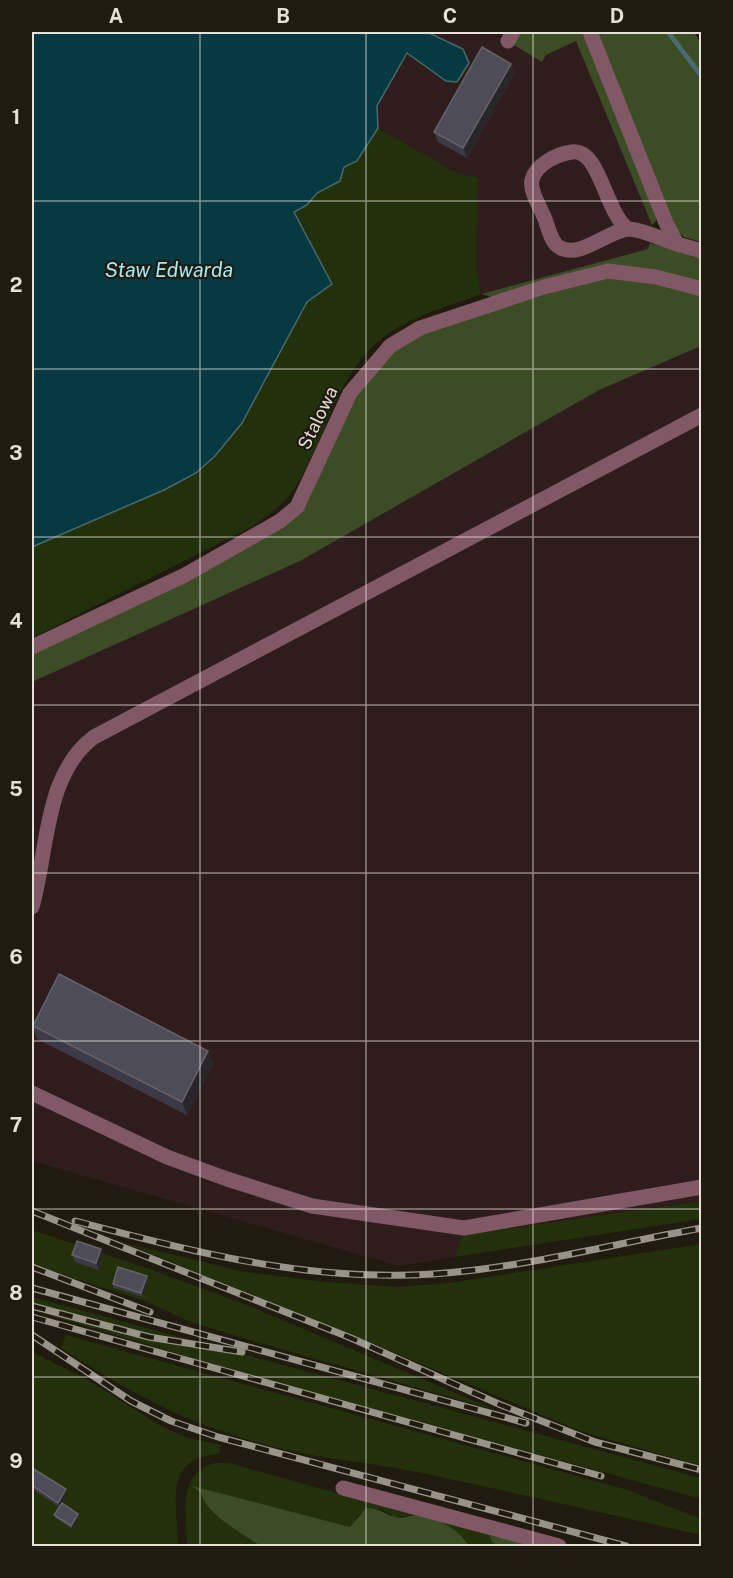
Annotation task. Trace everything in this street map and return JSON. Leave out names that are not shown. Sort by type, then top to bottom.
[{"type":"lane","points":[[590,32],[666,223],[677,244]]},
{"type":"lane","points":[[628,229],[575,250],[561,248],[554,241],[532,186],[535,174],[548,160],[579,152],[588,157],[594,165],[616,218],[628,229],[702,251]]},
{"type":"lane","name":"Stalowa","points":[[32,647],[185,575],[280,521],[297,507],[350,393],[390,346],[420,328],[544,287],[608,271],[656,277],[702,289]]},
{"type":"lane","points":[[32,907],[59,786],[71,759],[94,737],[702,415]]},
{"type":"lane","points":[[32,1093],[168,1158],[248,1186],[312,1206],[464,1228],[702,1187]]},
{"type":"lane","points":[[343,1488],[559,1546]]},
{"type":"shaded area","points":[[419,32],[490,32],[542,61],[546,55],[576,41],[654,229],[649,249],[481,294],[476,264],[478,177],[459,174],[378,128],[377,106]]},
{"type":"shaded area","points":[[701,346],[701,1201],[463,1235],[455,1257],[399,1266],[32,1161],[32,677],[603,387]]},
{"type":"green space","points":[[521,32],[584,32],[656,217],[652,225],[576,41],[546,55],[542,62],[514,45]]},
{"type":"green space","points":[[593,32],[665,32],[701,80],[701,242],[684,237],[675,229]]},
{"type":"green space","points":[[670,32],[694,32],[701,44],[701,73]]},
{"type":"green space","points":[[378,128],[459,174],[478,177],[476,264],[481,294],[411,321],[374,345],[348,378],[294,489],[269,514],[253,526],[32,638],[32,547],[164,490],[196,473],[215,456],[242,423],[307,302],[310,239],[294,212],[307,205],[317,193],[340,181],[344,167],[361,156]]},
{"type":"green space","points":[[650,243],[701,257],[701,283],[608,267],[492,297],[481,294],[648,249]]},
{"type":"green space","points":[[608,275],[701,293],[701,346],[599,390],[300,561],[32,682],[32,654],[282,525],[355,397],[393,350],[423,332]]},
{"type":"green space","points":[[701,1201],[701,1219],[455,1257],[462,1235]]},
{"type":"green space","points":[[32,1230],[141,1266],[247,1305],[498,1411],[188,1321],[145,1301],[32,1265]]},
{"type":"green space","points":[[124,1243],[245,1272],[326,1282],[399,1287],[449,1283],[701,1244],[701,1466],[580,1431],[355,1336]]},
{"type":"green space","points":[[32,1297],[701,1478],[701,1499],[249,1375],[32,1310]]},
{"type":"green space","points":[[66,1335],[628,1490],[701,1519],[701,1535],[417,1472],[287,1450],[225,1433],[142,1397],[89,1366],[61,1348]]},
{"type":"green space","points":[[32,1352],[83,1377],[161,1426],[186,1437],[221,1445],[219,1454],[201,1457],[188,1464],[181,1474],[176,1500],[178,1546],[32,1546]]},
{"type":"green space","points":[[215,1463],[229,1463],[415,1515],[394,1517],[381,1509],[359,1514],[351,1527],[194,1488],[201,1493],[204,1501],[217,1516],[260,1546],[187,1546],[186,1496],[189,1485],[194,1476],[203,1468]]},
{"type":"green space","points":[[192,1486],[350,1527],[366,1508],[399,1518],[422,1515],[446,1524],[469,1546],[260,1546],[217,1516],[204,1501],[201,1493]]},
{"type":"green space","points":[[433,1519],[518,1540],[506,1541],[497,1537],[492,1542],[498,1546],[469,1546],[464,1538]]},
{"type":"green space","points":[[490,1536],[518,1540],[537,1546],[498,1546],[492,1542]]},
{"type":"water","name":"Staw Edwarda","points":[[32,32],[427,32],[463,49],[469,63],[457,82],[446,81],[407,53],[377,106],[378,128],[357,161],[344,167],[340,181],[317,193],[307,205],[294,212],[332,284],[307,302],[242,423],[215,456],[196,473],[164,490],[32,547]]},
{"type":"building","points":[[482,47],[511,64],[463,148],[434,132]]},
{"type":"building","points":[[59,974],[208,1051],[182,1102],[33,1026]]},
{"type":"building","points":[[77,1241],[101,1249],[96,1263],[72,1255]]},
{"type":"building","points":[[118,1267],[147,1276],[141,1293],[113,1284]]},
{"type":"building","points":[[32,1468],[66,1489],[58,1503],[32,1485]]},
{"type":"building","points":[[62,1503],[78,1514],[71,1526],[54,1515]]},
{"type":"waterway","points":[[668,32],[702,77]]},
{"type":"railway","points":[[32,1211],[351,1338],[501,1405],[595,1442],[702,1470]]},
{"type":"railway","points":[[75,1221],[208,1254],[252,1262],[296,1269],[386,1275],[433,1274],[500,1267],[702,1228]]},
{"type":"railway","points":[[32,1267],[150,1312]]},
{"type":"railway","points":[[32,1288],[526,1423]]},
{"type":"railway","points":[[32,1306],[149,1337],[242,1352]]},
{"type":"railway","points":[[32,1317],[601,1476]]},
{"type":"railway","points":[[32,1335],[131,1401],[171,1421],[218,1437],[626,1546]]}]
